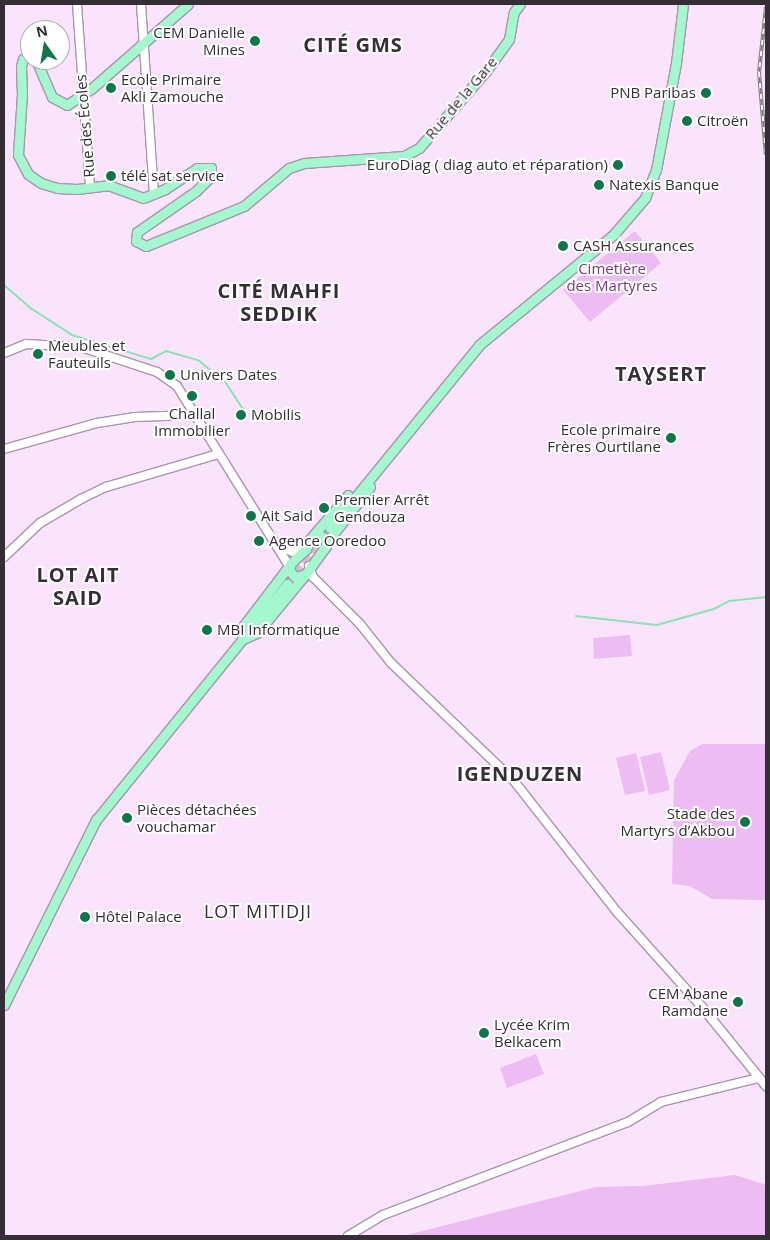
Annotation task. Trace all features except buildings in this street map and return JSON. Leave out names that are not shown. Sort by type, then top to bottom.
[{"type":"main road","points":[[39,70],[42,79],[56,101],[67,105],[81,97],[142,41],[188,4]]},
{"type":"main road","name":"Rue de la Gare","points":[[154,195],[197,168],[211,168],[210,177],[196,191],[137,232],[136,241],[141,245],[150,245],[227,214],[262,192],[289,168],[304,163],[404,156],[418,148],[446,118],[503,47],[520,4]]},
{"type":"main road","points":[[330,528],[479,345],[614,234],[645,198],[656,170],[676,63],[683,4]]},
{"type":"main road","points":[[21,70],[22,94],[17,141],[21,164],[41,183],[57,188],[113,186],[136,198],[154,195]]},
{"type":"main road","points":[[242,640],[244,625],[289,566],[304,551],[373,465],[387,457]]},
{"type":"main road","points":[[242,640],[257,633],[308,576],[310,566],[382,471],[387,457]]},
{"type":"main road","points":[[317,534],[327,542]]},
{"type":"main road","points":[[289,566],[293,576],[308,576]]},
{"type":"main road","points":[[4,1005],[96,820],[287,584]]},
{"type":"street","name":"Rue des Écoles","points":[[77,4],[81,97],[90,188]]},
{"type":"street","points":[[141,4],[142,41],[154,195]]},
{"type":"street","points":[[4,354],[26,344],[53,343],[89,349],[157,372],[177,386],[289,566]]},
{"type":"street","points":[[4,449],[97,422],[134,417],[196,415]]},
{"type":"street","points":[[4,557],[40,523],[81,499],[106,487],[218,454]]},
{"type":"street","points":[[278,546],[293,552],[304,551]]},
{"type":"street","points":[[308,576],[360,624],[392,663],[514,780],[618,913],[702,1007],[766,1086]]},
{"type":"street","points":[[348,1236],[383,1215],[628,1122],[661,1102],[758,1078]]},
{"type":"green space","name":"Cimetière des Martyres","points":[[635,231],[661,263],[590,322],[563,290]]},
{"type":"green space","points":[[630,635],[632,656],[594,659],[593,638]]},
{"type":"green space","points":[[702,744],[766,744],[766,900],[712,899],[690,886],[672,884],[674,780],[690,751]]},
{"type":"green space","points":[[661,752],[670,790],[649,795],[640,757]]},
{"type":"green space","points":[[636,753],[645,791],[625,795],[616,758]]},
{"type":"green space","points":[[536,1054],[544,1074],[507,1088],[500,1068]]},
{"type":"green space","points":[[735,1175],[766,1185],[766,1236],[403,1236],[596,1187],[643,1186]]},
{"type":"waterway","points":[[4,285],[32,309],[72,335],[151,359],[166,351],[198,360],[226,383],[245,412]]},
{"type":"waterway","points":[[576,616],[657,625],[714,609],[729,601],[766,597]]},
{"type":"tunnel","points":[[287,584],[330,528]]},
{"type":"railway","points":[[766,7],[759,72],[766,155]]},
{"type":"place","name":"CEM Danielle Mines","points":[[255,41]]},
{"type":"place","name":"Ecole Primaire Akli Zamouche","points":[[111,88]]},
{"type":"place","name":"PNB Paribas","points":[[706,93]]},
{"type":"place","name":"Citroën","points":[[687,121]]},
{"type":"place","name":"EuroDiag ( diag auto et réparation)","points":[[618,165]]},
{"type":"place","name":"télé sat service","points":[[111,176]]},
{"type":"place","name":"Natexis Banque","points":[[599,185]]},
{"type":"place","name":"CASH Assurances","points":[[563,246]]},
{"type":"place","name":"Meubles et Fauteuils","points":[[38,354]]},
{"type":"place","name":"Univers Dates","points":[[170,375]]},
{"type":"place","name":"Challal Immobilier","points":[[192,396]]},
{"type":"place","name":"Mobilis","points":[[241,415]]},
{"type":"place","name":"Ecole primaire Frères Ourtilane","points":[[671,438]]},
{"type":"place","name":"Premier Arrêt Gendouza","points":[[324,508]]},
{"type":"place","name":"Ait Said","points":[[251,516]]},
{"type":"place","name":"Agence Ooredoo","points":[[259,541]]},
{"type":"place","name":"MBI Informatique","points":[[207,630]]},
{"type":"place","name":"Pièces détachées vouchamar","points":[[127,818]]},
{"type":"place","name":"Stade des Martyrs d’Akbou","points":[[745,822]]},
{"type":"place","name":"Hôtel Palace","points":[[85,917]]},
{"type":"place","name":"CEM Abane Ramdane","points":[[738,1002]]},
{"type":"place","name":"Lycée Krim Belkacem","points":[[484,1033]]},
{"type":"district","name":"CITÉ GMS","points":[[353,44]]},
{"type":"district","name":"CITÉ MAHFI SEDDIK","points":[[279,302]]},
{"type":"district","name":"TAƔSERT","points":[[661,373]]},
{"type":"district","name":"LOT AIT SAID","points":[[78,586]]},
{"type":"district","name":"IGENDUZEN","points":[[520,773]]},
{"type":"district","name":"LOT MITIDJI","points":[[258,911]]}]
